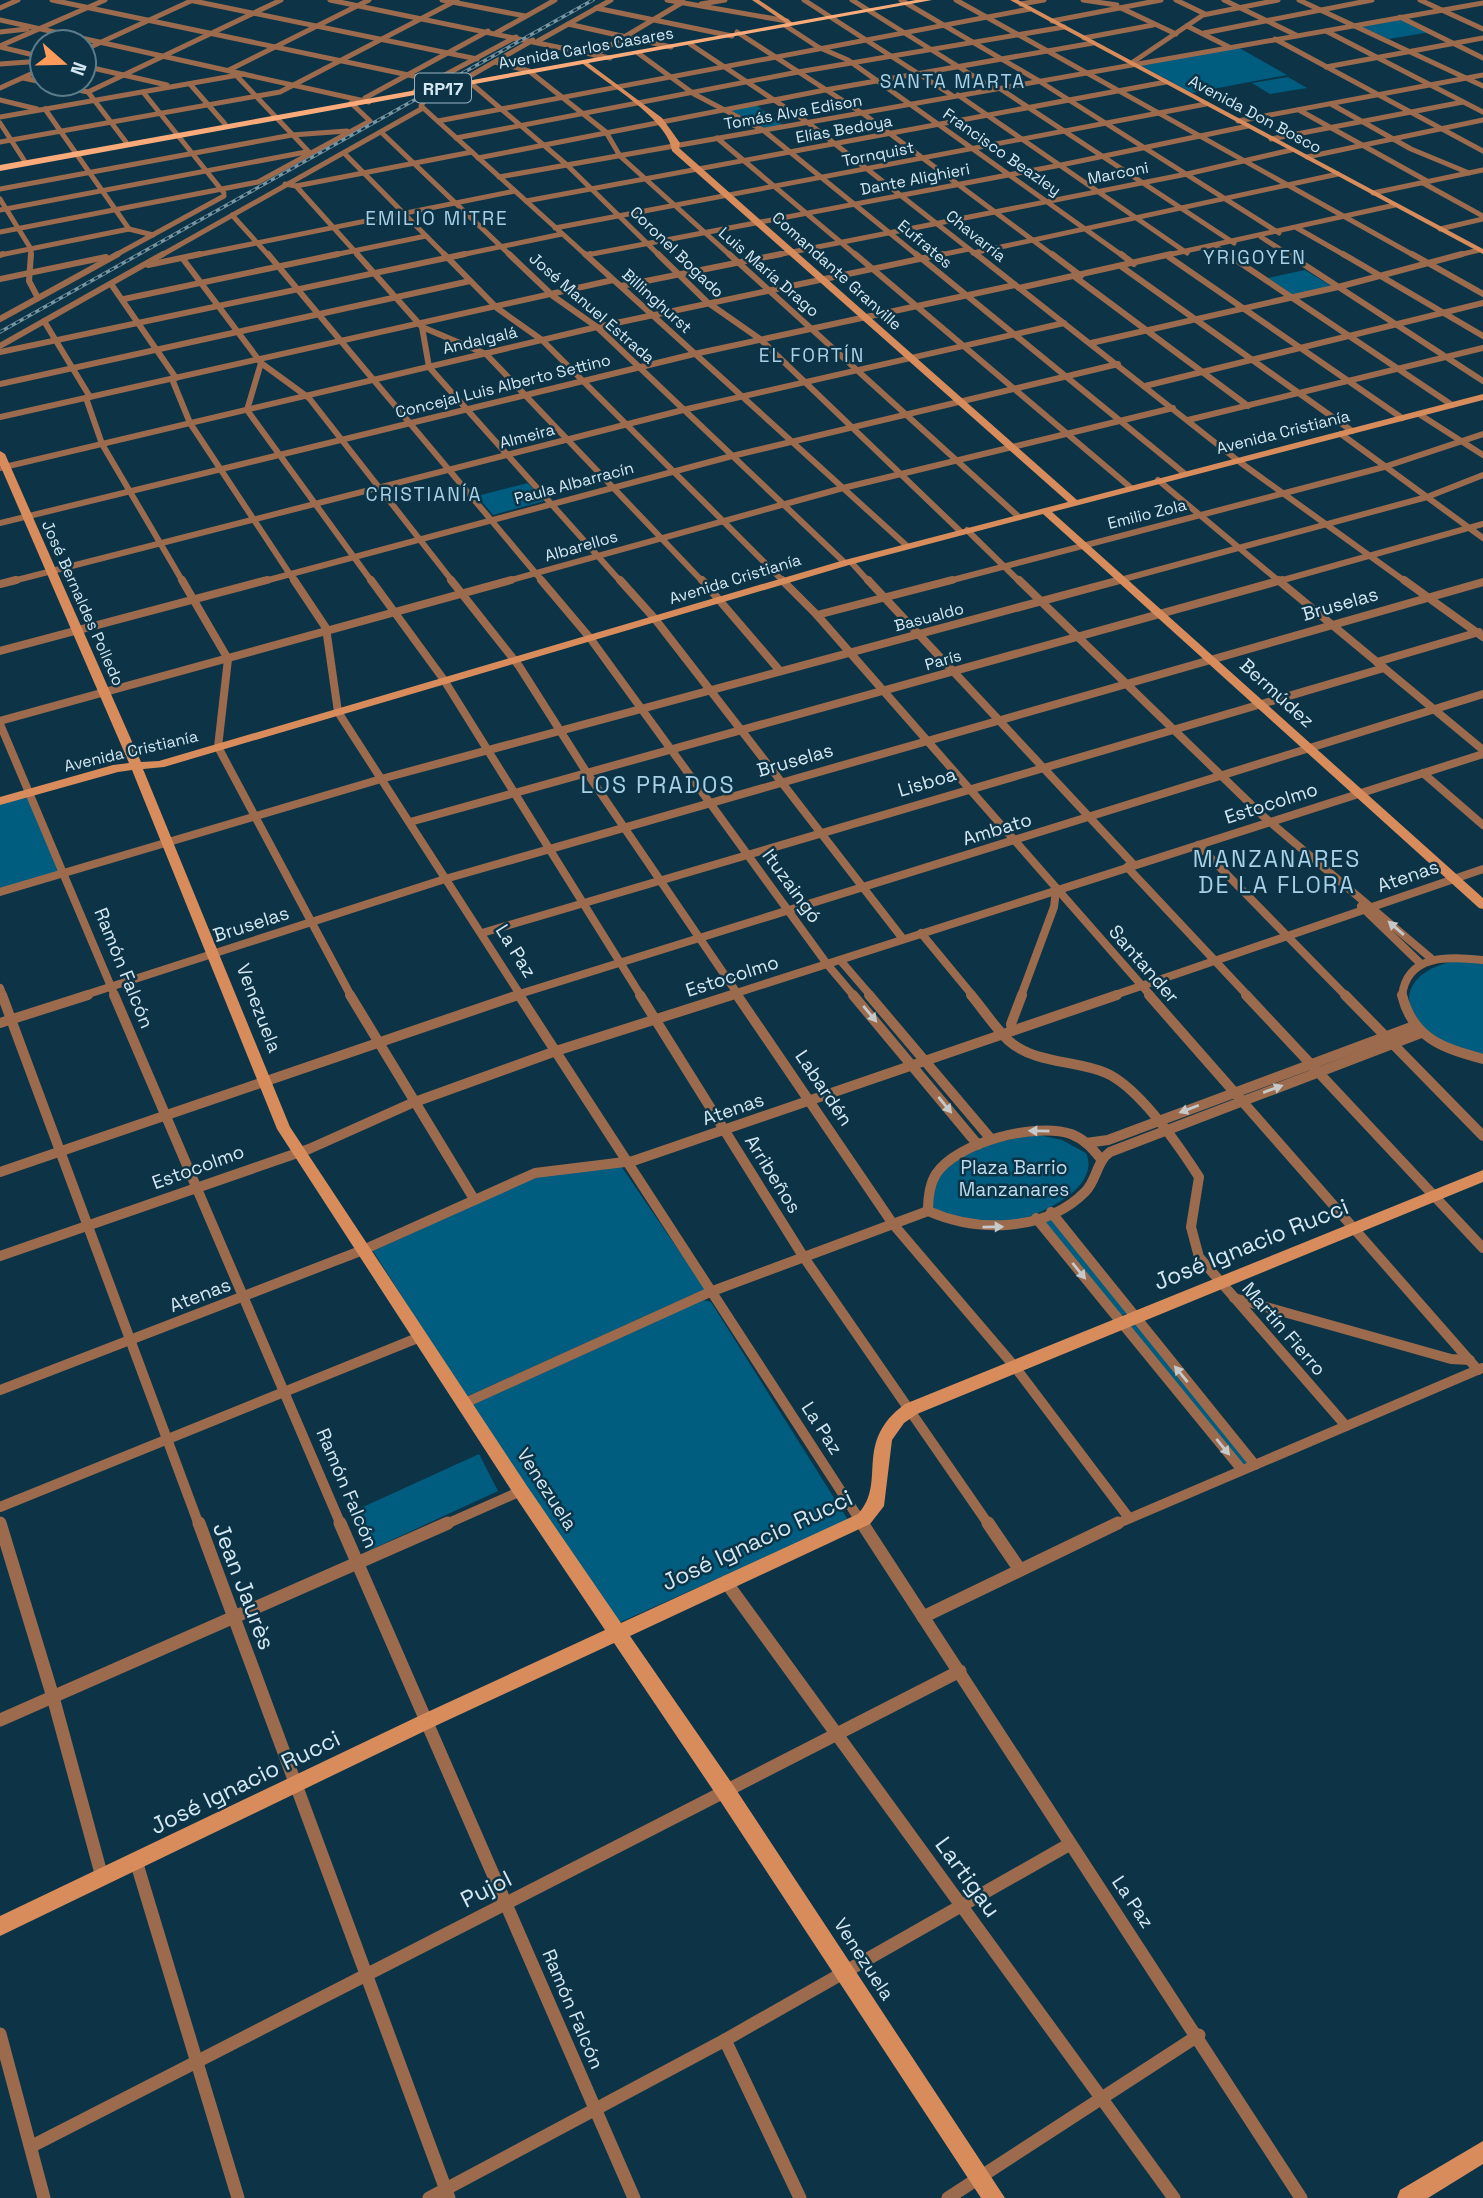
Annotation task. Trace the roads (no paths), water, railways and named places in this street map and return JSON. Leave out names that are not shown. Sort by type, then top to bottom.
[{"type":"main road","name":"Avenida Carlos Casares","points":[[609,57],[916,0]]},
{"type":"main road","name":"Avenida Carlos Casares","points":[[904,2],[928,0]]},
{"type":"main road","name":"Avenida Carlos Casares","points":[[368,100],[735,34]]},
{"type":"main road","name":"Avenida Carlos Casares","points":[[0,166],[465,83]]},
{"type":"main road","name":"Avenida Carlos Casares","points":[[0,166],[275,117]]},
{"type":"street","points":[[0,8],[18,0]]},
{"type":"street","points":[[52,0],[437,81]]},
{"type":"street","points":[[0,20],[39,28],[105,0]]},
{"type":"street","points":[[98,43],[192,0],[477,58]]},
{"type":"street","points":[[98,87],[281,0]]},
{"type":"street","points":[[330,0],[609,57]]},
{"type":"street","points":[[207,81],[369,0]]},
{"type":"street","points":[[442,0],[526,16]]},
{"type":"street","points":[[496,33],[554,0]]},
{"type":"street","points":[[0,346],[423,108],[421,105],[425,99],[465,83],[495,62],[611,0]]},
{"type":"street","points":[[667,0],[684,1],[697,6],[788,23]]},
{"type":"street","points":[[697,6],[725,0]]},
{"type":"street","name":"Francisco Beazley","points":[[755,0],[820,48],[853,63],[1134,264]]},
{"type":"street","points":[[804,0],[990,117],[1187,253]]},
{"type":"street","points":[[852,0],[1032,109],[1234,243]]},
{"type":"street","points":[[956,0],[1483,294]]},
{"type":"street","name":"Avenida Don Bosco","points":[[1013,0],[1134,62],[1206,104],[1481,251]]},
{"type":"street","points":[[1021,4],[1044,0]]},
{"type":"street","points":[[1083,0],[1122,7],[1176,34]]},
{"type":"street","points":[[1135,0],[1142,4]]},
{"type":"street","points":[[1052,21],[1161,0]]},
{"type":"street","points":[[1176,0],[1205,14]]},
{"type":"street","points":[[1224,0],[1297,35]]},
{"type":"street","points":[[1134,62],[1205,14],[1278,0]]},
{"type":"street","points":[[1299,0],[1483,86]]},
{"type":"street","points":[[1204,33],[1372,0]]},
{"type":"street","points":[[1420,0],[1483,29]]},
{"type":"street","points":[[1477,0],[1483,3]]},
{"type":"street","points":[[0,142],[280,92],[455,1]]},
{"type":"street","points":[[585,62],[684,1]]},
{"type":"street","points":[[904,2],[1040,80],[1279,233]]},
{"type":"street","points":[[1134,62],[1483,3]]},
{"type":"street","points":[[596,8],[735,34],[775,57],[925,159],[1248,406]]},
{"type":"street","points":[[438,121],[1030,9]]},
{"type":"street","points":[[1400,18],[1483,58]]},
{"type":"street","points":[[568,24],[670,46]]},
{"type":"street","points":[[1084,38],[1153,24]]},
{"type":"street","points":[[1187,26],[1230,47]]},
{"type":"street","points":[[456,138],[798,72],[1064,27]]},
{"type":"street","points":[[0,32],[28,29]]},
{"type":"street","points":[[1325,30],[1483,112]]},
{"type":"street","points":[[98,40],[368,100],[488,31]]},
{"type":"street","points":[[0,47],[28,33]]},
{"type":"street","points":[[415,91],[516,37]]},
{"type":"street","points":[[1326,67],[1483,38]]},
{"type":"street","points":[[1275,39],[1483,151]]},
{"type":"street","points":[[478,158],[877,80],[1093,43]]},
{"type":"street","name":"Chavarría","points":[[690,44],[807,122],[1238,460],[1481,634]]},
{"type":"street","points":[[0,47],[28,55]]},
{"type":"street","name":"Eufrates","points":[[638,53],[692,93],[763,130],[1184,473]]},
{"type":"street","points":[[0,64],[28,61]]},
{"type":"street","name":"Luis María Drago","points":[[495,62],[530,72],[606,132],[620,156],[1019,517]]},
{"type":"street","name":"Comandante Granville","points":[[585,62],[661,122],[675,149],[1074,502]]},
{"type":"street","name":"Tomás Alva Edison","points":[[499,177],[1134,62]]},
{"type":"street","points":[[98,69],[175,87]]},
{"type":"street","points":[[230,69],[309,152]]},
{"type":"street","points":[[0,117],[246,73]]},
{"type":"street","points":[[1238,121],[1483,75]]},
{"type":"street","points":[[0,88],[28,76]]},
{"type":"street","points":[[0,80],[28,80]]},
{"type":"street","name":"Elías Bedoya","points":[[526,201],[1073,102],[1166,82]]},
{"type":"street","name":"Coronel Bogado","points":[[465,83],[523,125],[649,244],[678,275],[708,302],[760,339],[900,474],[1041,601],[1174,732],[1358,899]]},
{"type":"street","points":[[190,84],[225,124]]},
{"type":"street","points":[[143,92],[224,194]]},
{"type":"street","points":[[0,100],[42,110],[61,131],[129,229]]},
{"type":"street","points":[[94,100],[126,142]]},
{"type":"street","points":[[1271,139],[1463,102]]},
{"type":"street","points":[[0,319],[224,194],[258,182],[370,121],[352,104]]},
{"type":"street","name":"Tornquist","points":[[555,228],[1206,104]]},
{"type":"street","points":[[1331,104],[1394,139],[1469,173]]},
{"type":"street","name":"Billinghurst","points":[[423,108],[907,546]]},
{"type":"street","points":[[1299,110],[1483,217]]},
{"type":"street","points":[[1307,157],[1483,120]]},
{"type":"street","points":[[0,123],[24,160]]},
{"type":"street","name":"Dante Alighieri","points":[[587,256],[1104,157],[1248,126]]},
{"type":"street","points":[[0,189],[292,135],[351,131]]},
{"type":"street","name":"José Manuel Estrada","points":[[381,132],[550,293],[597,327],[886,598],[1000,719],[1217,961],[1483,1248]]},
{"type":"street","points":[[717,138],[1130,487]]},
{"type":"street","points":[[1474,146],[1483,144]]},
{"type":"street","name":"Marconi","points":[[621,286],[1186,174],[1291,150]]},
{"type":"street","points":[[3,209],[309,152]]},
{"type":"street","points":[[285,184],[296,186],[471,152]]},
{"type":"street","name":"Santander","points":[[344,153],[495,306],[542,340],[817,615],[1140,987],[1477,1366]]},
{"type":"street","points":[[1373,193],[1483,170]]},
{"type":"street","name":"Andalgalá","points":[[2,467],[708,302],[872,268],[1087,230],[1338,174]]},
{"type":"street","points":[[296,186],[420,325],[486,354],[720,599],[780,671]]},
{"type":"street","points":[[144,265],[515,191]]},
{"type":"street","points":[[0,232],[115,210],[224,194]]},
{"type":"street","points":[[0,199],[3,209],[31,248],[27,273],[34,295],[38,298]]},
{"type":"street","name":"Concejal Luis Alberto Settino","points":[[0,523],[694,354],[965,295],[1122,267],[1395,205]]},
{"type":"street","name":"Ituzaingó","points":[[232,215],[279,267],[590,638],[827,964],[978,1145]]},
{"type":"street","points":[[1440,229],[1483,217]]},
{"type":"street","points":[[1297,228],[1483,336]]},
{"type":"street","points":[[0,254],[129,229],[153,235]]},
{"type":"street","points":[[0,352],[562,234]]},
{"type":"street","points":[[124,299],[426,236]]},
{"type":"street","points":[[1261,237],[1483,382]]},
{"type":"street","points":[[1216,247],[1452,405]]},
{"type":"street","points":[[1091,343],[1338,288],[1481,251]]},
{"type":"street","points":[[0,278],[113,257]]},
{"type":"street","points":[[1169,257],[1402,418]]},
{"type":"street","name":"Labardén","points":[[183,259],[260,361],[307,396],[513,660],[736,993],[812,1100],[893,1224],[1015,1367],[1129,1518]]},
{"type":"street","points":[[1122,267],[1352,431]]},
{"type":"street","points":[[0,417],[613,280]]},
{"type":"street","points":[[0,384],[470,281]]},
{"type":"street","points":[[111,284],[124,299],[174,378],[190,423],[327,631],[338,712]]},
{"type":"street","points":[[1145,386],[1483,303]]},
{"type":"street","points":[[44,321],[88,397],[102,444],[228,659],[218,747],[253,817],[376,1042],[474,1199]]},
{"type":"street","name":"Almeira","points":[[0,584],[740,396],[1064,323]]},
{"type":"street","points":[[420,325],[429,367],[654,620],[903,939]]},
{"type":"street","points":[[1188,420],[1483,348]]},
{"type":"street","points":[[247,410],[260,361]]},
{"type":"street","name":"Paula Albarracín","points":[[0,651],[732,456],[1118,364]]},
{"type":"street","name":"Avenida Cristianía","points":[[0,801],[117,768],[159,764],[848,562],[1483,397]]},
{"type":"street","name":"Albarellos","points":[[0,723],[843,488],[1173,408]]},
{"type":"street","name":"Arribeños","points":[[247,410],[444,680],[803,1256],[1020,1570]]},
{"type":"street","points":[[1419,414],[1483,455]]},
{"type":"street","points":[[1341,434],[1483,538]]},
{"type":"street","name":"Emilio Zola","points":[[817,615],[1384,467],[1483,434]]},
{"type":"street","name":"José Bernaldes Polledo","points":[[0,454],[2,467],[28,517],[136,766]]},
{"type":"street","name":"Basualdo","points":[[381,779],[1427,497],[1483,475]]},
{"type":"street","points":[[1158,480],[1483,752]]},
{"type":"street","name":"Bermúdez","points":[[1044,510],[1483,905]]},
{"type":"street","name":"París","points":[[410,822],[1483,524]]},
{"type":"street","name":"Bruselas","points":[[5,1021],[445,879],[1483,582]]},
{"type":"street","name":"Lisboa","points":[[482,933],[1043,766],[1174,732],[1481,634]]},
{"type":"street","name":"Ambato","points":[[520,994],[1483,694]]},
{"type":"street","name":"La Paz","points":[[338,712],[710,1292],[960,1671],[1070,1844],[1199,2035],[1301,2198]]},
{"type":"street","name":"Ramón Falcón","points":[[0,723],[242,1297],[634,2198]]},
{"type":"street","name":"Estocolmo","points":[[0,1256],[298,1152],[412,1103],[556,1051],[1483,752]]},
{"type":"street","name":"Venezuela","points":[[136,766],[263,1080],[298,1152],[616,1634],[724,1789],[994,2198]]},
{"type":"street","points":[[1423,773],[1483,825]]},
{"type":"street","points":[[0,892],[381,779]]},
{"type":"street","points":[[1198,845],[1483,1136]]},
{"type":"street","name":"Atenas","points":[[0,1390],[363,1250],[474,1199],[549,1169],[628,1162],[1483,869]]},
{"type":"street","points":[[1007,1032],[1054,906],[1056,890]]},
{"type":"street","points":[[1358,899],[1373,907],[1433,960]]},
{"type":"street","points":[[1358,899],[1363,911],[1421,964]]},
{"type":"street","points":[[1054,906],[1068,904]]},
{"type":"street","name":"Martín Fierro","points":[[921,933],[1024,1050],[1114,1077],[1128,1086],[1199,1177],[1190,1225],[1192,1244],[1220,1282],[1346,1426]]},
{"type":"street","points":[[1483,960],[1454,957],[1421,964],[1404,981],[1400,995],[1404,1011],[1417,1030],[1450,1051],[1483,1059]]},
{"type":"street","points":[[840,960],[991,1139]]},
{"type":"street","name":"Jean Jaurès","points":[[0,988],[5,1021],[59,1151],[448,2193]]},
{"type":"street","points":[[0,1172],[520,994]]},
{"type":"street","points":[[1086,1143],[1160,1126],[1417,1030]]},
{"type":"street","points":[[465,1403],[710,1292],[928,1211],[973,1227],[1004,1227],[1036,1218],[1085,1192],[1100,1158],[1160,1126]]},
{"type":"street","points":[[928,1211],[935,1174],[951,1160],[991,1139],[1040,1130],[1060,1133],[1086,1143],[1100,1158]]},
{"type":"street","name":"José Ignacio Rucci","points":[[0,1926],[427,1721],[860,1521],[876,1506],[877,1463],[884,1439],[896,1420],[911,1409],[1483,1176]]},
{"type":"street","points":[[1051,1212],[1242,1470]]},
{"type":"street","points":[[1036,1218],[1255,1465]]},
{"type":"street","points":[[1234,1298],[1477,1366]]},
{"type":"street","points":[[0,1507],[420,1337]]},
{"type":"street","points":[[923,1617],[1129,1518],[1346,1426],[1477,1366]]},
{"type":"street","points":[[0,1720],[521,1491]]},
{"type":"street","points":[[0,1522],[53,1697],[102,1877]]},
{"type":"street","name":"Lartigau","points":[[726,1582],[1174,2198]]},
{"type":"street","name":"Pujol","points":[[32,2146],[724,1789],[960,1671]]},
{"type":"street","points":[[429,2198],[448,2193],[595,2109],[725,2040],[961,1903],[1070,1844]]},
{"type":"street","points":[[136,1861],[238,2198]]},
{"type":"street","points":[[0,2034],[44,2198]]},
{"type":"street","points":[[948,2198],[1199,2035]]},
{"type":"street","points":[[725,2040],[800,2198]]},
{"type":"street","points":[[1408,2198],[1483,2152]]},
{"type":"railway","points":[[0,332],[593,0]]},
{"type":"district","name":"SANTA MARTA","points":[[953,81]]},
{"type":"district","name":"EMILIO MITRE","points":[[437,218]]},
{"type":"district","name":"YRIGOYEN","points":[[1255,257]]},
{"type":"district","name":"EL FORTÍN","points":[[812,355]]},
{"type":"district","name":"CRISTIANÍA","points":[[424,494]]},
{"type":"district","name":"LOS PRADOS","points":[[658,785]]},
{"type":"district","name":"MANZANARES DE LA FLORA","points":[[1277,872]]},
{"type":"park label","name":"Plaza Barrio Manzanares","points":[[1014,1178]]}]
